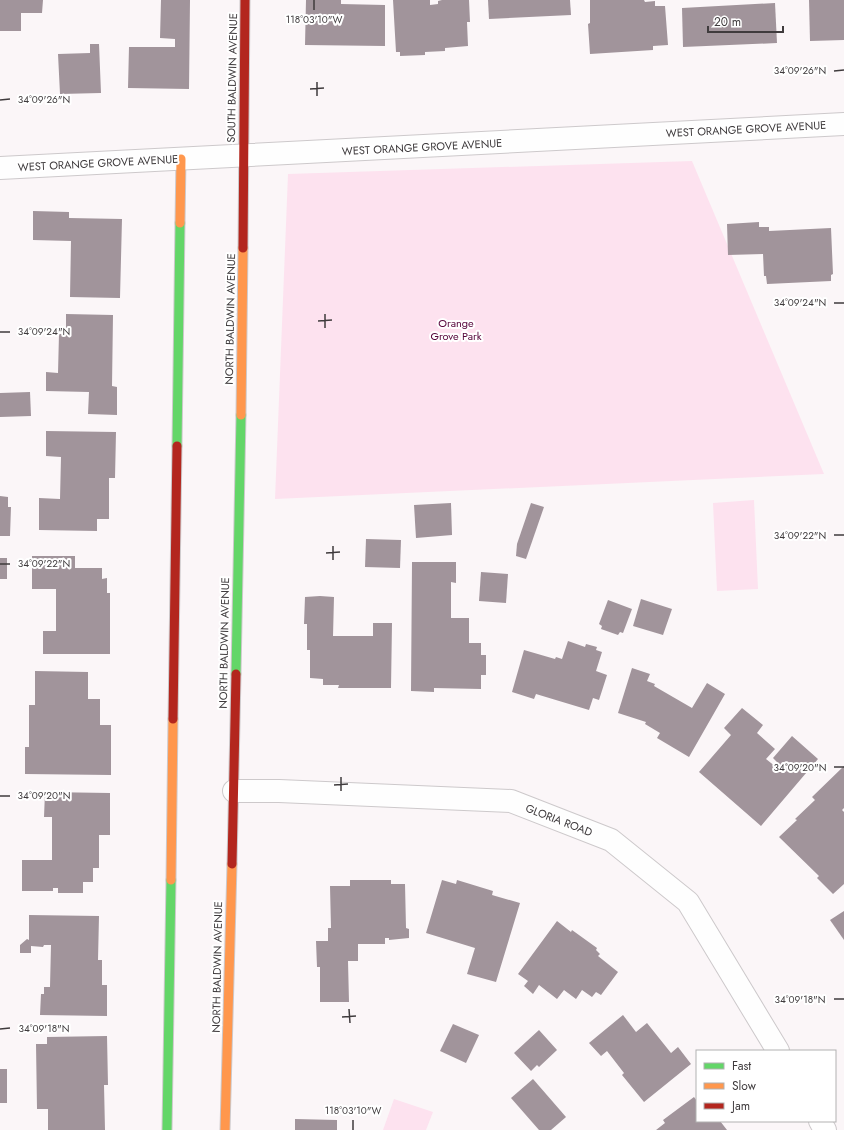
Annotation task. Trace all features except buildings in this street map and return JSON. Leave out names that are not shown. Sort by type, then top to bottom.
[{"type":"street","name":"SOUTH BALDWIN AVENUE","points":[[243,156],[245,0]]},
{"type":"street","name":"WEST ORANGE GROVE AVENUE","points":[[0,168],[844,124]]},
{"type":"street","name":"NORTH BALDWIN AVENUE","points":[[226,1130],[234,790],[238,490],[243,279],[243,156]]},
{"type":"street","points":[[167,1130],[181,159]]},
{"type":"street","name":"GLORIA ROAD","points":[[234,790],[511,801],[611,840],[688,902],[777,1050]]},
{"type":"green space","name":"Orange Grove Park","points":[[692,161],[824,474],[275,499],[288,174]]},
{"type":"green space","points":[[754,500],[758,589],[717,591],[713,503]]},
{"type":"green space","points":[[394,1099],[433,1112],[426,1130],[383,1130]]},
{"type":"traffic: fast","points":[[177,446],[180,223]]},
{"type":"traffic: fast","points":[[236,674],[241,415]]},
{"type":"traffic: fast","points":[[167,1130],[171,880]]},
{"type":"traffic: slow","points":[[180,223],[181,159]]},
{"type":"traffic: slow","points":[[241,415],[243,248]]},
{"type":"traffic: slow","points":[[171,880],[173,719]]},
{"type":"traffic: slow","points":[[225,1130],[232,864]]},
{"type":"traffic: jam","points":[[243,248],[245,0]]},
{"type":"traffic: jam","points":[[173,719],[177,446]]},
{"type":"traffic: jam","points":[[232,864],[236,674]]}]
